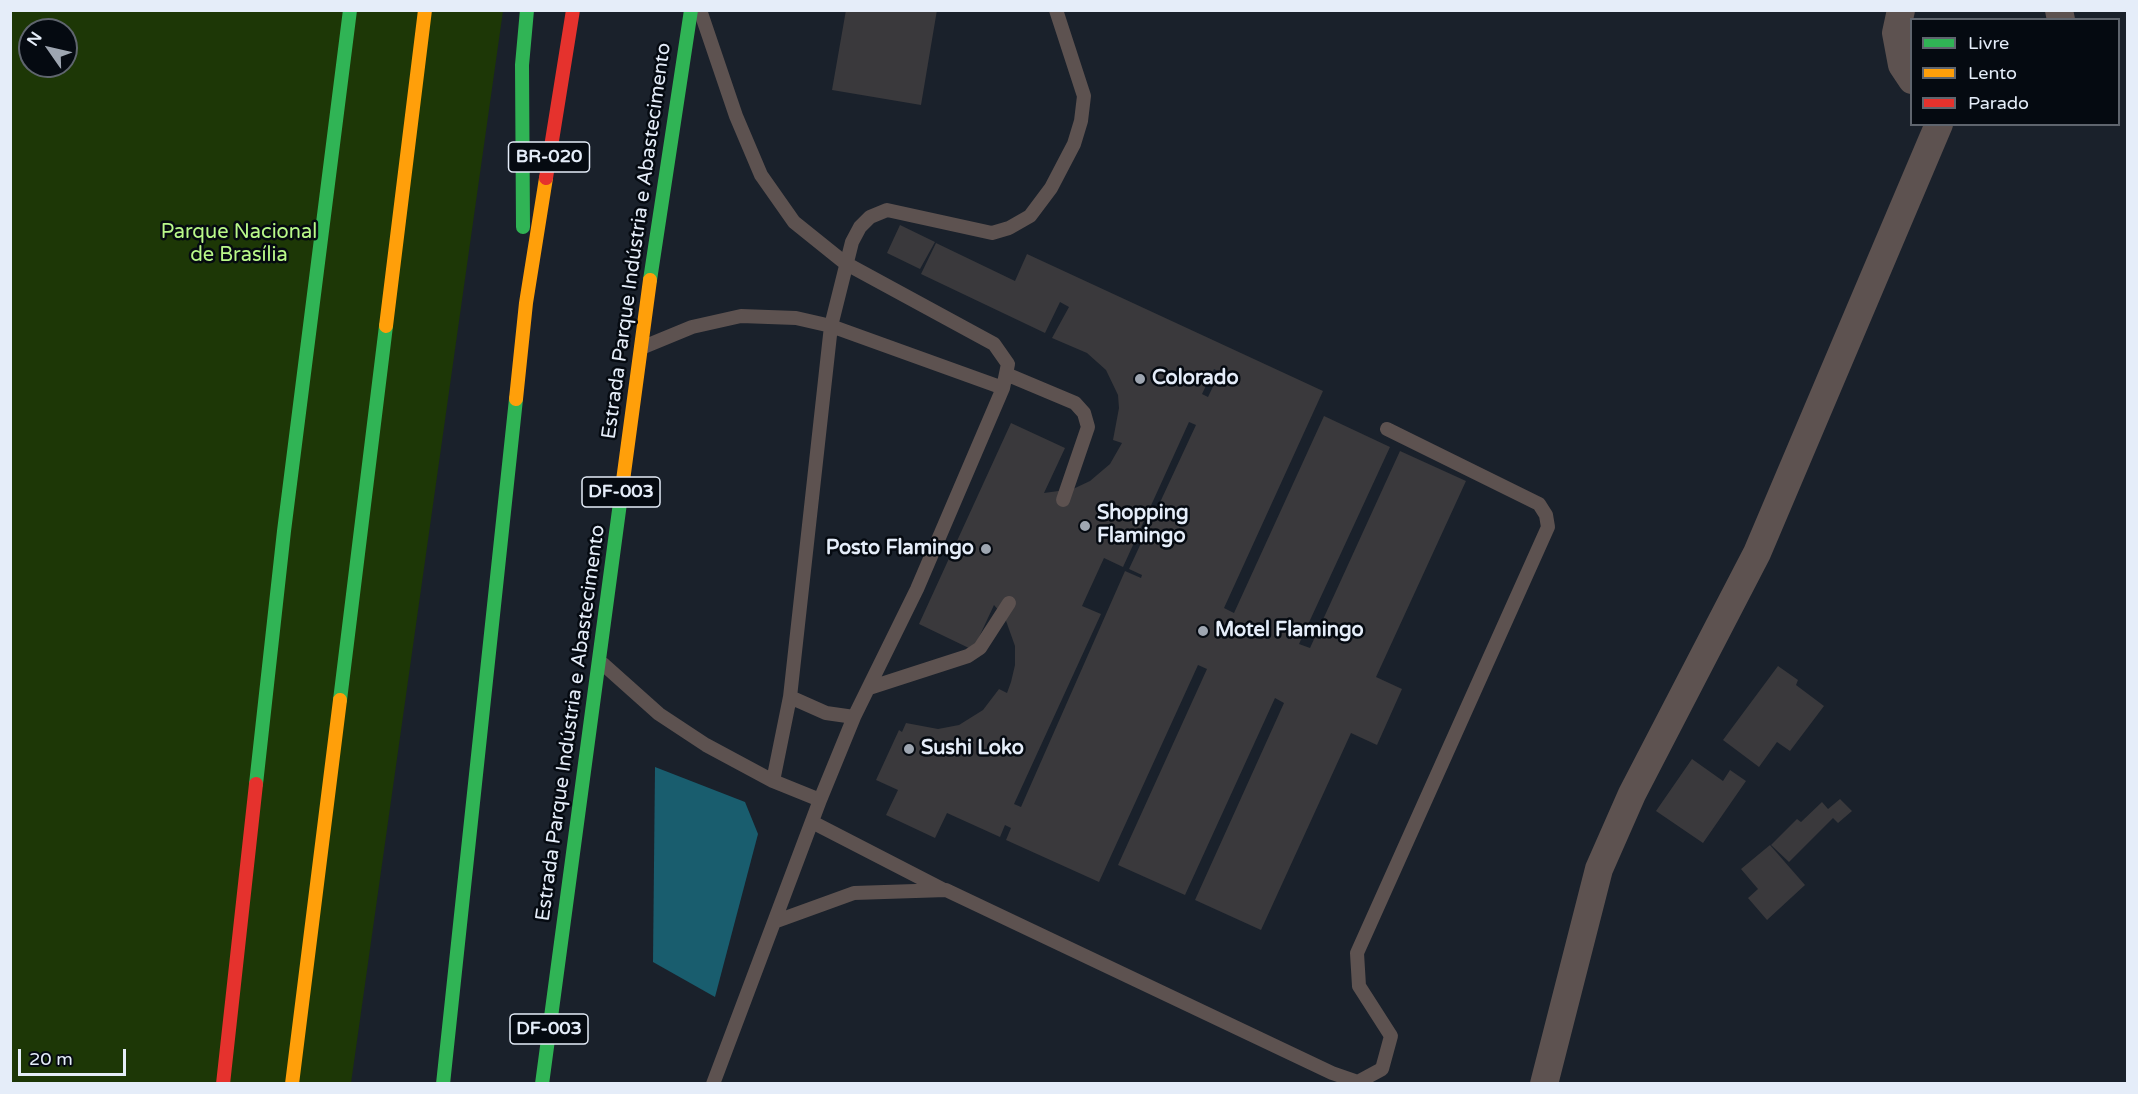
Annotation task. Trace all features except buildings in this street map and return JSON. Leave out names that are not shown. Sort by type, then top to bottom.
[{"type":"main road","points":[[223,1083],[284,531],[350,10]]},
{"type":"main road","points":[[292,1083],[426,10]]},
{"type":"main road","points":[[443,1083],[526,303],[522,65],[527,10]]},
{"type":"main road","name":"BR-020","points":[[526,303],[573,10]]},
{"type":"main road","name":"Estrada Parque Indústria e Abastecimento","points":[[542,1083],[600,662],[639,349],[691,10]]},
{"type":"street","points":[[1900,10],[1896,33],[1902,65],[1910,78]]},
{"type":"street","points":[[1544,1083],[1599,869],[1632,794],[1757,553],[1938,126]]},
{"type":"lane","points":[[700,10],[736,116],[761,175],[794,222],[845,263],[994,344],[1008,364],[1003,388],[917,589],[854,717],[820,800],[713,1083]]},
{"type":"lane","points":[[773,781],[790,697],[831,326],[845,263],[860,227],[870,217],[886,210],[992,233],[1009,228],[1030,216],[1055,180],[1074,144],[1081,121],[1084,96],[1056,10]]},
{"type":"lane","points":[[639,349],[692,327],[741,316],[796,318],[831,326],[1003,388]]},
{"type":"lane","points":[[1006,374],[1075,403],[1084,413],[1088,426],[1063,500]]},
{"type":"lane","points":[[812,822],[946,891],[1332,1073],[1358,1082],[1382,1069],[1391,1036],[1359,986],[1357,953],[1548,527],[1546,515],[1539,504],[1387,429]]},
{"type":"lane","points":[[868,688],[968,656],[980,648],[1009,603]]},
{"type":"lane","points":[[600,662],[659,714],[706,745],[773,781],[820,800]]},
{"type":"lane","points":[[790,697],[826,713],[854,717]]},
{"type":"lane","points":[[774,922],[854,893],[946,891]]},
{"type":"green space","name":"Parque Nacional de Brasília","points":[[10,11],[503,11],[351,1083],[11,1083]]},
{"type":"water","points":[[655,767],[745,802],[758,834],[715,997],[653,962]]},
{"type":"traffic: fast","points":[[256,784],[284,531],[350,10]]},
{"type":"traffic: fast","points":[[523,227],[522,65],[527,10]]},
{"type":"traffic: fast","points":[[650,280],[691,10]]},
{"type":"traffic: fast","points":[[340,700],[386,326]]},
{"type":"traffic: fast","points":[[443,1084],[516,399]]},
{"type":"traffic: fast","points":[[542,1084],[622,488]]},
{"type":"traffic: slow","points":[[386,326],[425,10]]},
{"type":"traffic: slow","points":[[516,399],[526,303],[546,178]]},
{"type":"traffic: slow","points":[[622,488],[650,280]]},
{"type":"traffic: slow","points":[[292,1084],[340,700]]},
{"type":"traffic: jam","points":[[546,178],[573,10]]},
{"type":"traffic: jam","points":[[223,1084],[256,784]]},
{"type":"place","name":"Colorado","points":[[1140,379]]},
{"type":"place","name":"Shopping Flamingo","points":[[1085,526]]},
{"type":"place","name":"Posto Flamingo","points":[[986,549]]},
{"type":"place","name":"Motel Flamingo","points":[[1203,631]]},
{"type":"place","name":"Sushi Loko","points":[[909,749]]}]
